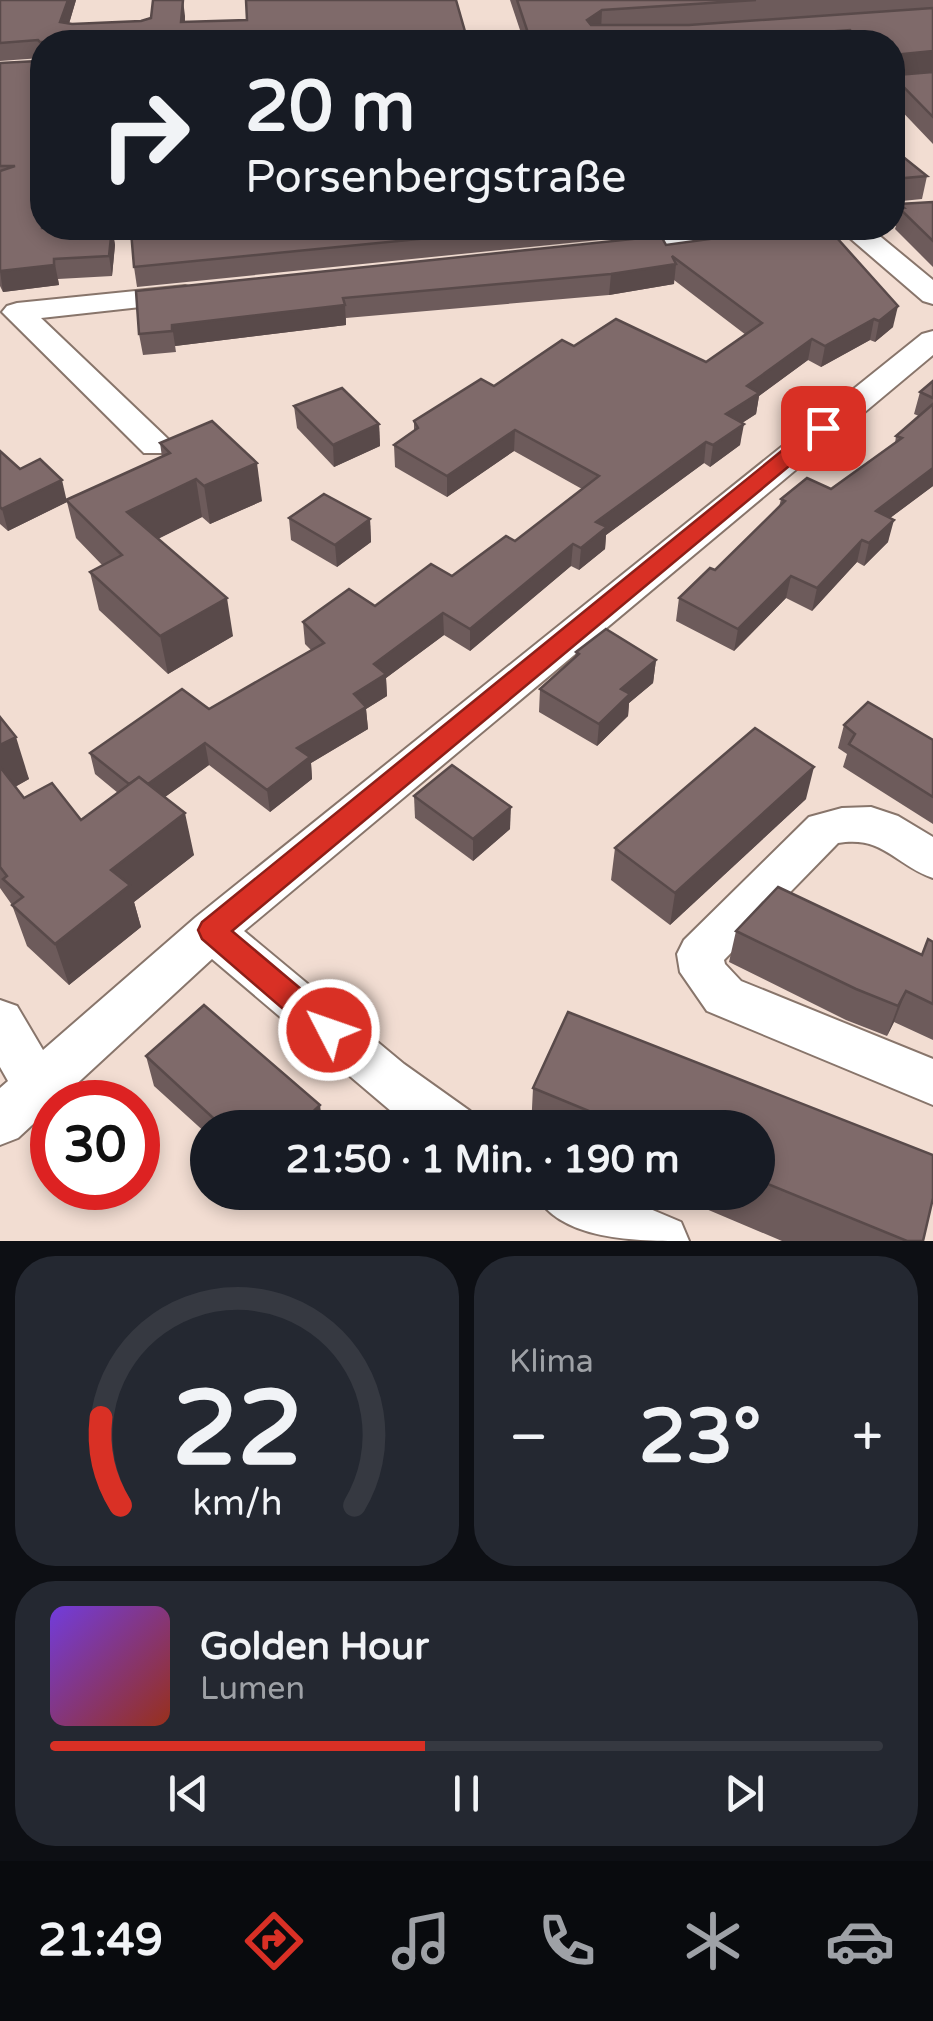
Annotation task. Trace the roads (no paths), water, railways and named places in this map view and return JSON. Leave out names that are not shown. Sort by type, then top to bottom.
[{"type":"street","points":[[599,252],[716,240]]},
{"type":"street","points":[[868,240],[933,295]]},
{"type":"street","points":[[156,446],[16,312],[210,292]]},
{"type":"street","points":[[44,1080],[212,930],[933,340]]},
{"type":"street","points":[[933,860],[876,822],[848,821],[824,829],[700,954],[703,972],[724,996],[933,1082]]},
{"type":"street","points":[[212,930],[427,1110]]},
{"type":"street","points":[[0,1021],[34,1080]]},
{"type":"street","points":[[0,1121],[30,1093]]},
{"type":"street","points":[[590,1210],[662,1241]]}]
